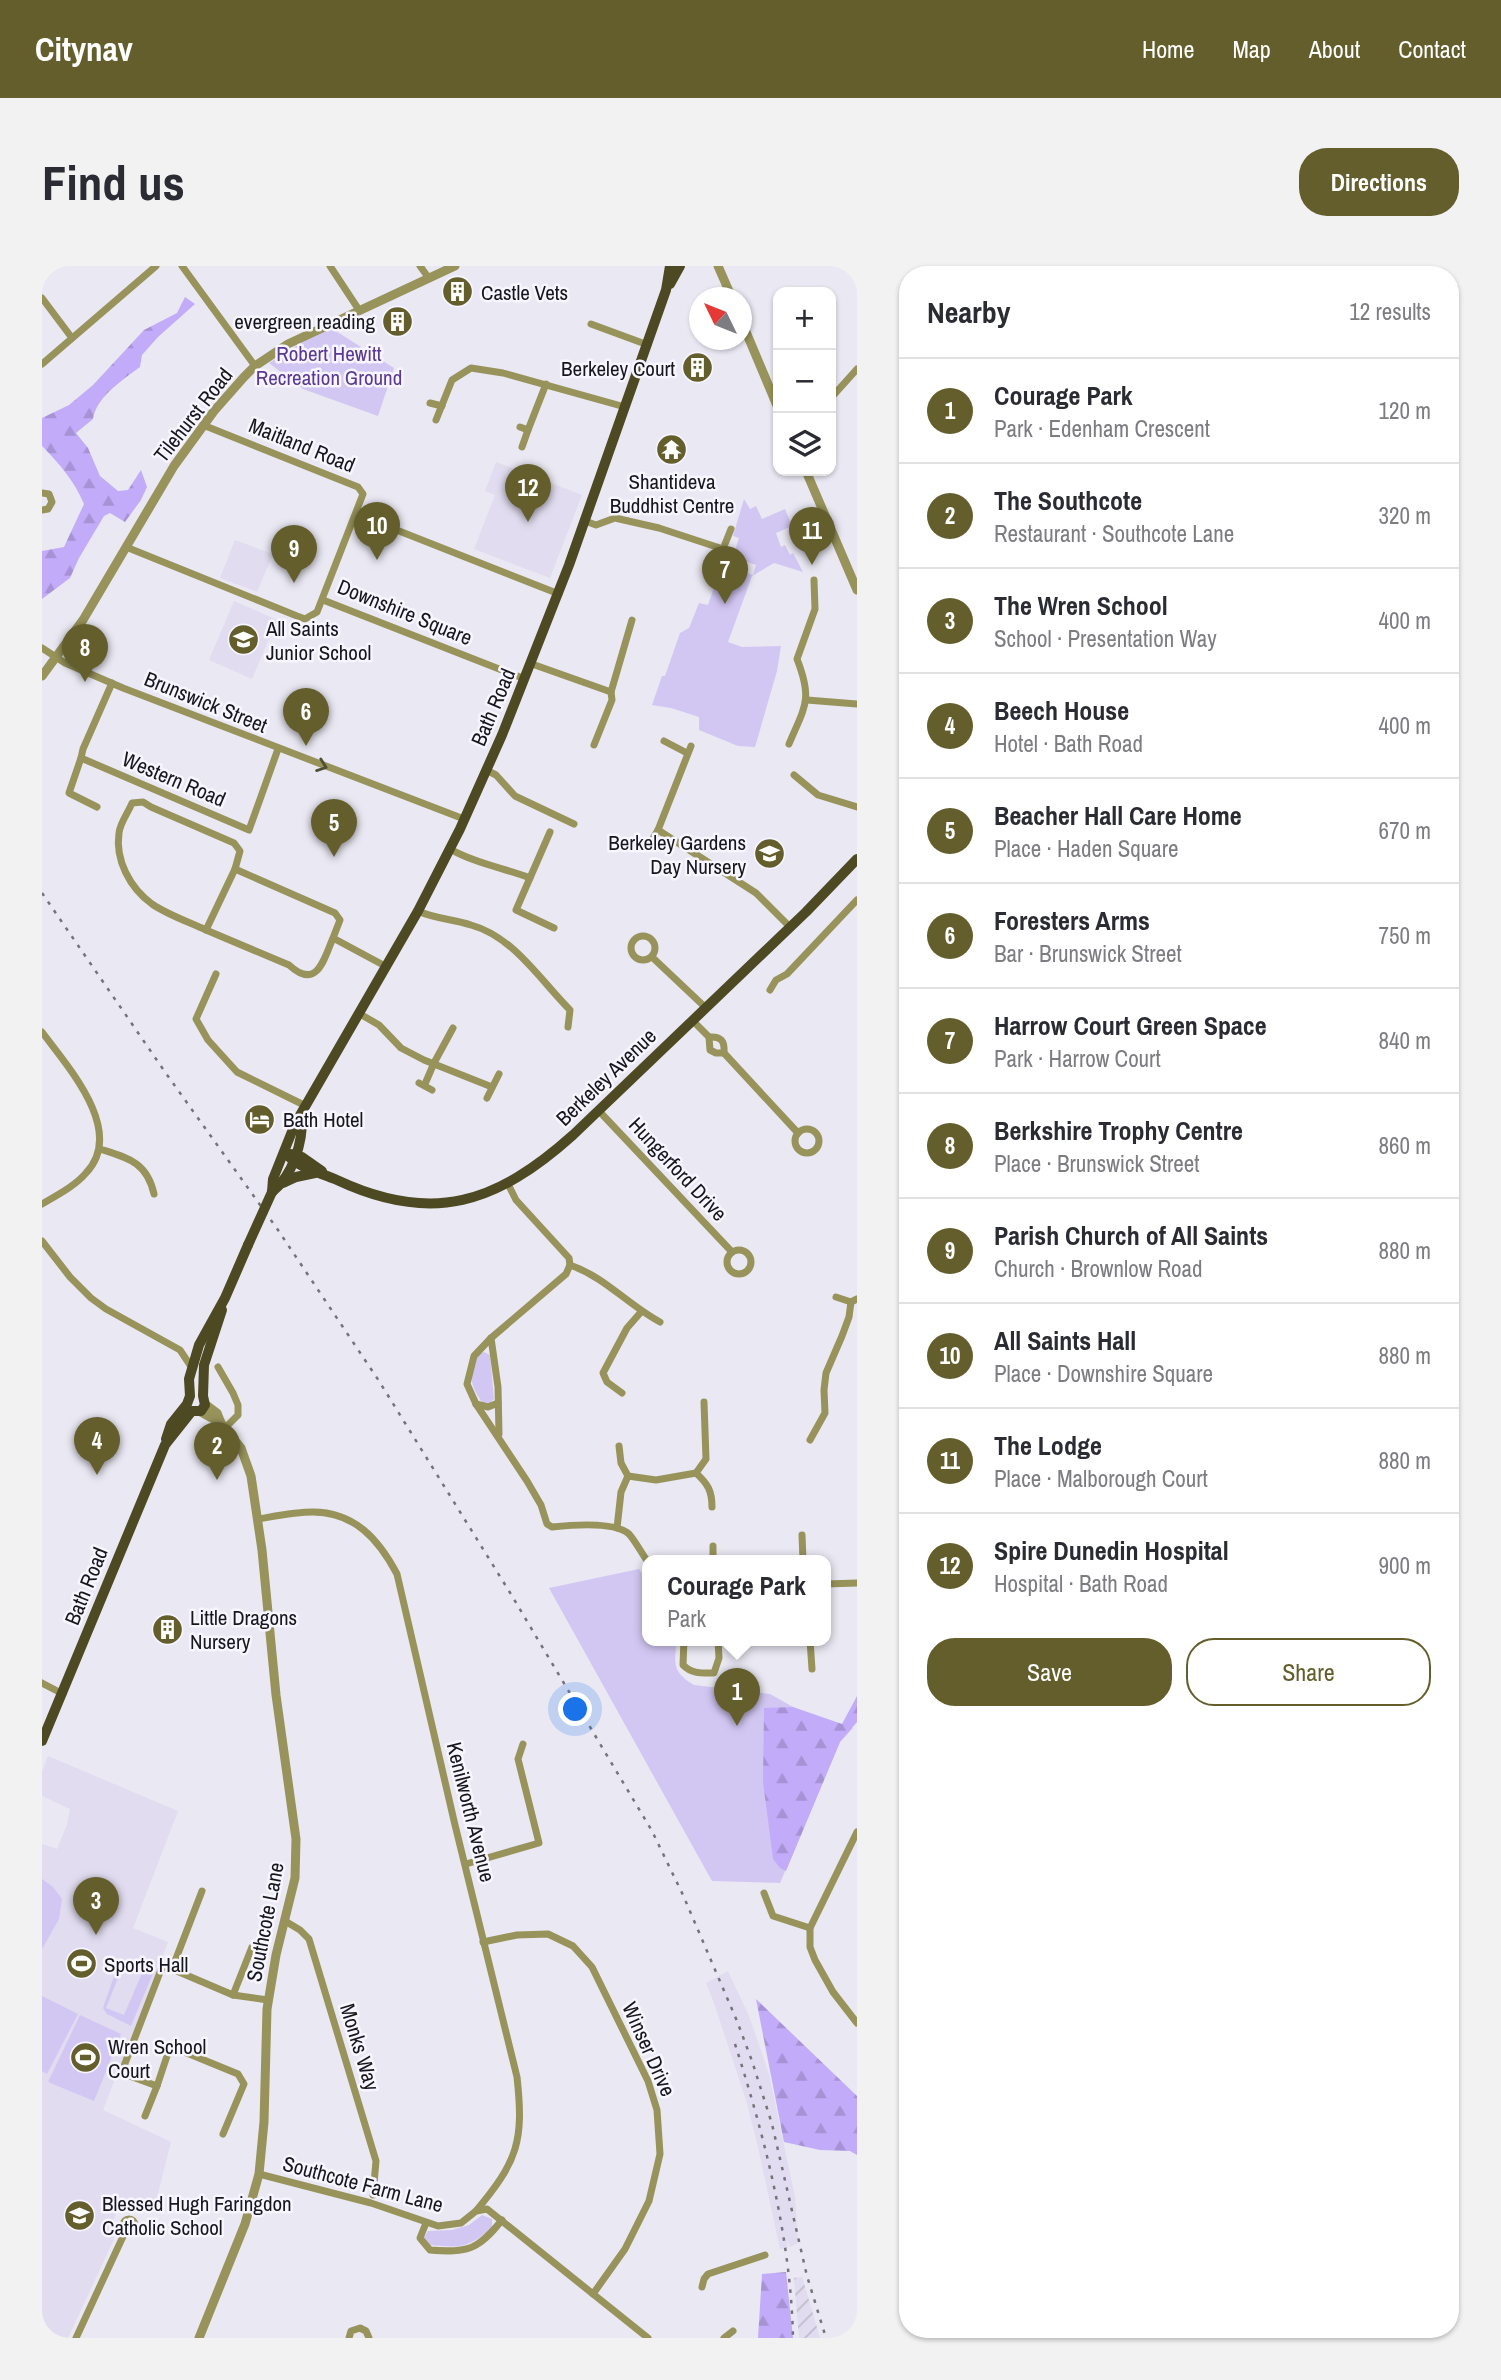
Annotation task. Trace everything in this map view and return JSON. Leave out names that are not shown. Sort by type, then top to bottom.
[{"type":"main road","name":"Bath Road","points":[[196,1404],[189,1389],[199,1345],[225,1298],[291,1156],[295,1124],[418,911],[464,820],[526,680],[648,345],[666,289],[670,266]]},
{"type":"main road","name":"Bath Road","points":[[666,289],[680,266]]},
{"type":"main road","name":"Berkeley Avenue","points":[[291,1156],[323,1175],[380,1198],[422,1204],[461,1200],[508,1184],[540,1164],[599,1111],[857,859]]},
{"type":"main road","points":[[278,1181],[323,1175]]},
{"type":"main road","name":"Bath Road","points":[[42,1741],[165,1445],[196,1404],[204,1366],[225,1298]]},
{"type":"street","points":[[42,364],[156,266]]},
{"type":"street","points":[[182,266],[255,366]]},
{"type":"street","points":[[330,266],[359,310]]},
{"type":"street","points":[[420,266],[428,277]]},
{"type":"street","name":"Tilehurst Road","points":[[42,676],[83,620],[162,485],[203,425],[255,366],[288,344],[455,266]]},
{"type":"street","points":[[718,266],[727,287]]},
{"type":"street","points":[[42,298],[72,338]]},
{"type":"street","points":[[591,324],[648,345]]},
{"type":"street","points":[[752,346],[773,396]]},
{"type":"street","points":[[436,420],[452,380],[471,368],[503,373],[625,407]]},
{"type":"street","points":[[836,392],[857,369]]},
{"type":"street","points":[[522,447],[524,429],[546,384]]},
{"type":"street","points":[[430,403],[442,407]]},
{"type":"street","name":"Maitland Road","points":[[203,425],[358,486],[363,494],[356,514]]},
{"type":"street","points":[[808,476],[857,590]]},
{"type":"street","points":[[42,493],[49,494],[52,502],[48,509],[42,510]]},
{"type":"street","points":[[356,514],[559,594]]},
{"type":"street","name":"Downshire Square","points":[[356,514],[323,600],[526,680]]},
{"type":"street","points":[[585,522],[596,525],[615,518],[659,528],[723,549],[731,529]]},
{"type":"street","points":[[126,547],[306,619],[317,612],[323,600]]},
{"type":"street","points":[[789,744],[807,699],[804,678],[797,659],[816,621],[814,580]]},
{"type":"street","points":[[594,745],[612,700],[611,692],[632,620]]},
{"type":"street","name":"Brunswick Street","points":[[42,648],[55,657],[112,683],[464,820]]},
{"type":"street","points":[[532,664],[611,692]]},
{"type":"street","points":[[97,807],[69,793],[83,749],[112,683]]},
{"type":"street","points":[[807,699],[857,704]]},
{"type":"street","points":[[652,840],[689,750],[664,741]]},
{"type":"street","name":"Western Road","points":[[82,758],[249,830],[278,749]]},
{"type":"street","points":[[486,770],[496,775],[515,796],[574,824]]},
{"type":"street","points":[[794,775],[818,795],[857,807]]},
{"type":"street","points":[[206,930],[235,869],[240,851],[234,843],[144,802],[132,803],[119,831],[118,856],[136,887],[152,904],[206,930],[289,965],[297,972],[314,974],[320,969],[340,920],[335,912],[235,869]]},
{"type":"street","points":[[658,830],[756,893],[790,927]]},
{"type":"street","points":[[550,832],[516,910],[554,928]]},
{"type":"street","points":[[450,849],[478,862],[501,866],[530,878]]},
{"type":"street","points":[[770,990],[776,980],[787,974],[857,900]]},
{"type":"street","points":[[418,911],[472,925],[506,943],[570,1010],[568,1027]]},
{"type":"street","points":[[333,938],[387,967]]},
{"type":"street","points":[[652,957],[706,1008]]},
{"type":"street","points":[[216,974],[196,1019],[208,1040],[237,1072],[304,1111]]},
{"type":"street","points":[[360,1014],[379,1025],[401,1048],[492,1087]]},
{"type":"street","points":[[693,1021],[709,1037]]},
{"type":"street","points":[[425,1086],[453,1028]]},
{"type":"street","points":[[42,1032],[97,1115],[100,1149],[87,1173],[42,1204]]},
{"type":"street","points":[[709,1037],[717,1036],[721,1039],[725,1045],[724,1053]]},
{"type":"street","points":[[709,1037],[710,1049],[716,1053],[724,1053],[798,1133]]},
{"type":"street","points":[[487,1098],[499,1074]]},
{"type":"street","name":"Hungerford Drive","points":[[599,1111],[732,1252]]},
{"type":"street","points":[[100,1149],[132,1159],[147,1174],[154,1194]]},
{"type":"street","points":[[508,1184],[516,1200],[569,1258],[570,1265],[566,1274],[491,1338],[474,1356],[467,1384],[476,1404],[499,1435],[541,1505],[547,1524],[552,1527],[575,1525],[617,1528],[628,1534],[643,1555]]},
{"type":"street","points":[[42,1241],[70,1277],[91,1298],[106,1310],[180,1350],[192,1368]]},
{"type":"street","points":[[570,1265],[611,1286],[641,1312],[660,1322]]},
{"type":"street","points":[[810,1440],[825,1413],[826,1373],[854,1300],[836,1297]]},
{"type":"street","points":[[622,1392],[607,1382],[603,1373],[627,1328],[641,1312]]},
{"type":"street","points":[[491,1338],[499,1435]]},
{"type":"street","points":[[180,1350],[194,1349],[199,1345]]},
{"type":"street","points":[[218,1367],[238,1405],[238,1415],[223,1425]]},
{"type":"street","points":[[814,1390],[824,1390]]},
{"type":"street","points":[[628,1476],[656,1480],[696,1474],[706,1459],[704,1402]]},
{"type":"street","points":[[476,1404],[488,1407],[498,1403]]},
{"type":"street","name":"Southcote Lane","points":[[196,1404],[217,1413],[246,1460],[258,1518],[276,1695],[296,1839],[295,1878],[268,2000],[264,2122],[259,2174],[244,2224],[199,2338]]},
{"type":"street","points":[[620,1446],[621,1463],[628,1476]]},
{"type":"street","points":[[696,1474],[707,1484],[712,1494],[712,1507]]},
{"type":"street","points":[[617,1528],[621,1492],[628,1476]]},
{"type":"street","name":"Kenilworth Avenue","points":[[258,1518],[310,1512],[348,1519],[368,1533],[384,1550],[397,1574],[517,2077],[521,2113],[517,2149],[498,2185],[476,2211]]},
{"type":"street","points":[[802,1535],[803,1555]]},
{"type":"street","points":[[713,1546],[713,1555]]},
{"type":"street","points":[[831,1584],[857,1583]]},
{"type":"street","points":[[684,1646],[683,1665],[689,1671],[713,1673],[719,1658],[718,1646]]},
{"type":"street","points":[[810,1646],[812,1669]]},
{"type":"street","points":[[42,1683],[63,1694]]},
{"type":"street","points":[[466,1864],[539,1843],[518,1759],[523,1744]]},
{"type":"street","points":[[857,1832],[810,1928],[810,1947],[815,1960],[833,1992],[857,2022]]},
{"type":"street","points":[[172,1969],[202,1891]]},
{"type":"street","points":[[764,1893],[773,1916],[810,1928]]},
{"type":"street","name":"Monks Way","points":[[285,1921],[309,1939],[376,2161],[373,2195]]},
{"type":"street","name":"Winser Drive","points":[[484,1942],[517,1935],[548,1934],[573,1946],[592,1967],[648,2081],[657,2110],[660,2154],[649,2201],[625,2249],[593,2294]]},
{"type":"street","points":[[233,1995],[251,1947]]},
{"type":"street","points":[[157,2086],[127,2074],[124,2066],[162,1968],[172,1969],[233,1995],[268,2000]]},
{"type":"street","points":[[145,2116],[168,2053],[177,2049],[238,2074],[244,2084],[223,2134]]},
{"type":"street","name":"Southcote Farm Lane","points":[[259,2174],[371,2203],[438,2226],[461,2223],[476,2211]]},
{"type":"street","points":[[476,2211],[488,2209],[648,2338]]},
{"type":"street","points":[[426,2223],[420,2238],[430,2250],[459,2252],[485,2241],[502,2220]]},
{"type":"street","points":[[76,2338],[125,2230]]},
{"type":"street","points":[[702,2287],[708,2274],[765,2255]]},
{"type":"street","points":[[349,2338],[351,2331],[360,2328],[366,2331],[369,2338]]},
{"type":"street","points":[[724,2338],[733,2331]]},
{"type":"shaded area","points":[[496,462],[582,495],[550,578],[474,549],[495,495],[485,491]]},
{"type":"shaded area","points":[[235,540],[273,554],[257,592],[220,578]]},
{"type":"shaded area","name":"All Saints Junior School","points":[[234,601],[277,620],[252,679],[209,660]]},
{"type":"shaded area","points":[[48,1756],[178,1811],[133,1928],[168,1942],[103,2110],[171,2142],[155,2205],[141,2199],[119,2208],[112,2223],[114,2239],[68,2338],[42,2338],[42,1844],[57,1849],[70,1809],[42,1796],[42,1772]]},
{"type":"shaded area","points":[[728,1971],[749,2016],[769,2074],[795,2197],[798,2243],[790,2247],[787,2239],[788,2248],[780,2249],[746,2100],[706,1983]]},
{"type":"shaded area","points":[[802,2277],[820,2338],[799,2338],[794,2278]]},
{"type":"green space","points":[[185,297],[195,304],[158,337],[142,355],[140,367],[105,396],[93,419],[76,433],[88,448],[100,476],[118,491],[128,490],[141,470],[147,487],[141,500],[125,522],[110,513],[104,516],[70,578],[42,599],[42,551],[64,547],[84,504],[66,473],[42,446],[42,418],[69,405],[93,385],[144,330],[177,313]]},
{"type":"green space","name":"Robert Hewitt Recreation Ground","points":[[328,326],[394,368],[378,416],[303,389],[269,363]]},
{"type":"green space","points":[[744,499],[750,509],[756,506],[762,519],[785,509],[792,526],[776,533],[781,547],[785,545],[790,555],[793,553],[803,572],[774,563],[752,576],[728,642],[742,647],[781,646],[777,671],[755,747],[738,746],[699,730],[699,717],[652,705],[680,633],[689,628],[699,603],[708,605],[722,565],[753,575],[756,565],[733,557],[739,538],[733,536]]},
{"type":"green space","points":[[484,1352],[490,1355],[494,1399],[483,1404],[473,1386],[472,1368],[477,1354]]},
{"type":"green space","points":[[639,1569],[642,1573],[642,1646],[676,1646],[676,1667],[687,1680],[694,1685],[770,1694],[821,1719],[853,1728],[840,1742],[780,1883],[712,1881],[549,1588]]},
{"type":"green space","points":[[857,1696],[857,1722],[840,1742],[786,1871],[773,1859],[763,1782],[764,1708],[793,1707],[842,1724]]},
{"type":"green space","points":[[42,1879],[53,1887],[62,1899],[59,1919],[42,1949]]},
{"type":"green space","points":[[120,1959],[124,1963],[106,2008],[124,2015],[143,1971],[137,1968],[141,1964],[154,1971],[131,2026],[107,2014],[103,2008]]},
{"type":"green space","points":[[42,1996],[78,2014],[47,2074],[42,2071]]},
{"type":"green space","points":[[756,1999],[857,2096],[857,2155],[850,2151],[820,2150],[784,2142]]},
{"type":"green space","name":"Wren School Court","points":[[80,2015],[121,2034],[94,2101],[48,2082]]},
{"type":"green space","points":[[482,2215],[492,2219],[492,2228],[470,2243],[457,2246],[430,2245],[424,2237],[428,2231],[452,2230],[469,2225]]},
{"type":"green space","points":[[786,2272],[793,2338],[758,2338],[762,2274]]},
{"type":"railway","points":[[42,893],[278,1230],[379,1381],[509,1591],[652,1831],[683,1895],[752,2061],[772,2124],[807,2276],[826,2338]]},
{"type":"railway","points":[[735,2044],[775,2189],[787,2264],[793,2338]]},
{"type":"place","name":"Castle Vets","points":[[458,292]]},
{"type":"place","name":"evergreen reading","points":[[398,321]]},
{"type":"place","name":"Berkeley Court","points":[[698,368]]},
{"type":"place","name":"Shantideva Buddhist Centre","points":[[672,449]]},
{"type":"place","name":"Spire Dunedin Hospital","points":[[528,522]]},
{"type":"place","name":"All Saints Hall","points":[[377,560]]},
{"type":"place","name":"The Lodge","points":[[812,565]]},
{"type":"place","name":"Parish Church of All Saints","points":[[294,583]]},
{"type":"place","name":"Harrow Court Green Space","points":[[725,604]]},
{"type":"place","name":"All Saints Junior School","points":[[243,640]]},
{"type":"place","name":"Berkshire Trophy Centre","points":[[85,682]]},
{"type":"place","name":"Foresters Arms","points":[[306,746]]},
{"type":"place","name":"Berkeley Gardens Day Nursery","points":[[769,854]]},
{"type":"place","name":"Beacher Hall Care Home","points":[[334,857]]},
{"type":"place","name":"Bath Hotel","points":[[260,1119]]},
{"type":"place","name":"Beech House","points":[[97,1475]]},
{"type":"place","name":"The Southcote","points":[[217,1480]]},
{"type":"place","name":"Little Dragons Nursery","points":[[167,1629]]},
{"type":"place","name":"Courage Park","points":[[737,1726]]},
{"type":"place","name":"The Wren School","points":[[96,1935]]},
{"type":"place","name":"Sports Hall","points":[[81,1964]]},
{"type":"place","name":"Wren School Court","points":[[85,2058]]},
{"type":"place","name":"Blessed Hugh Faringdon Catholic School","points":[[79,2215]]}]
